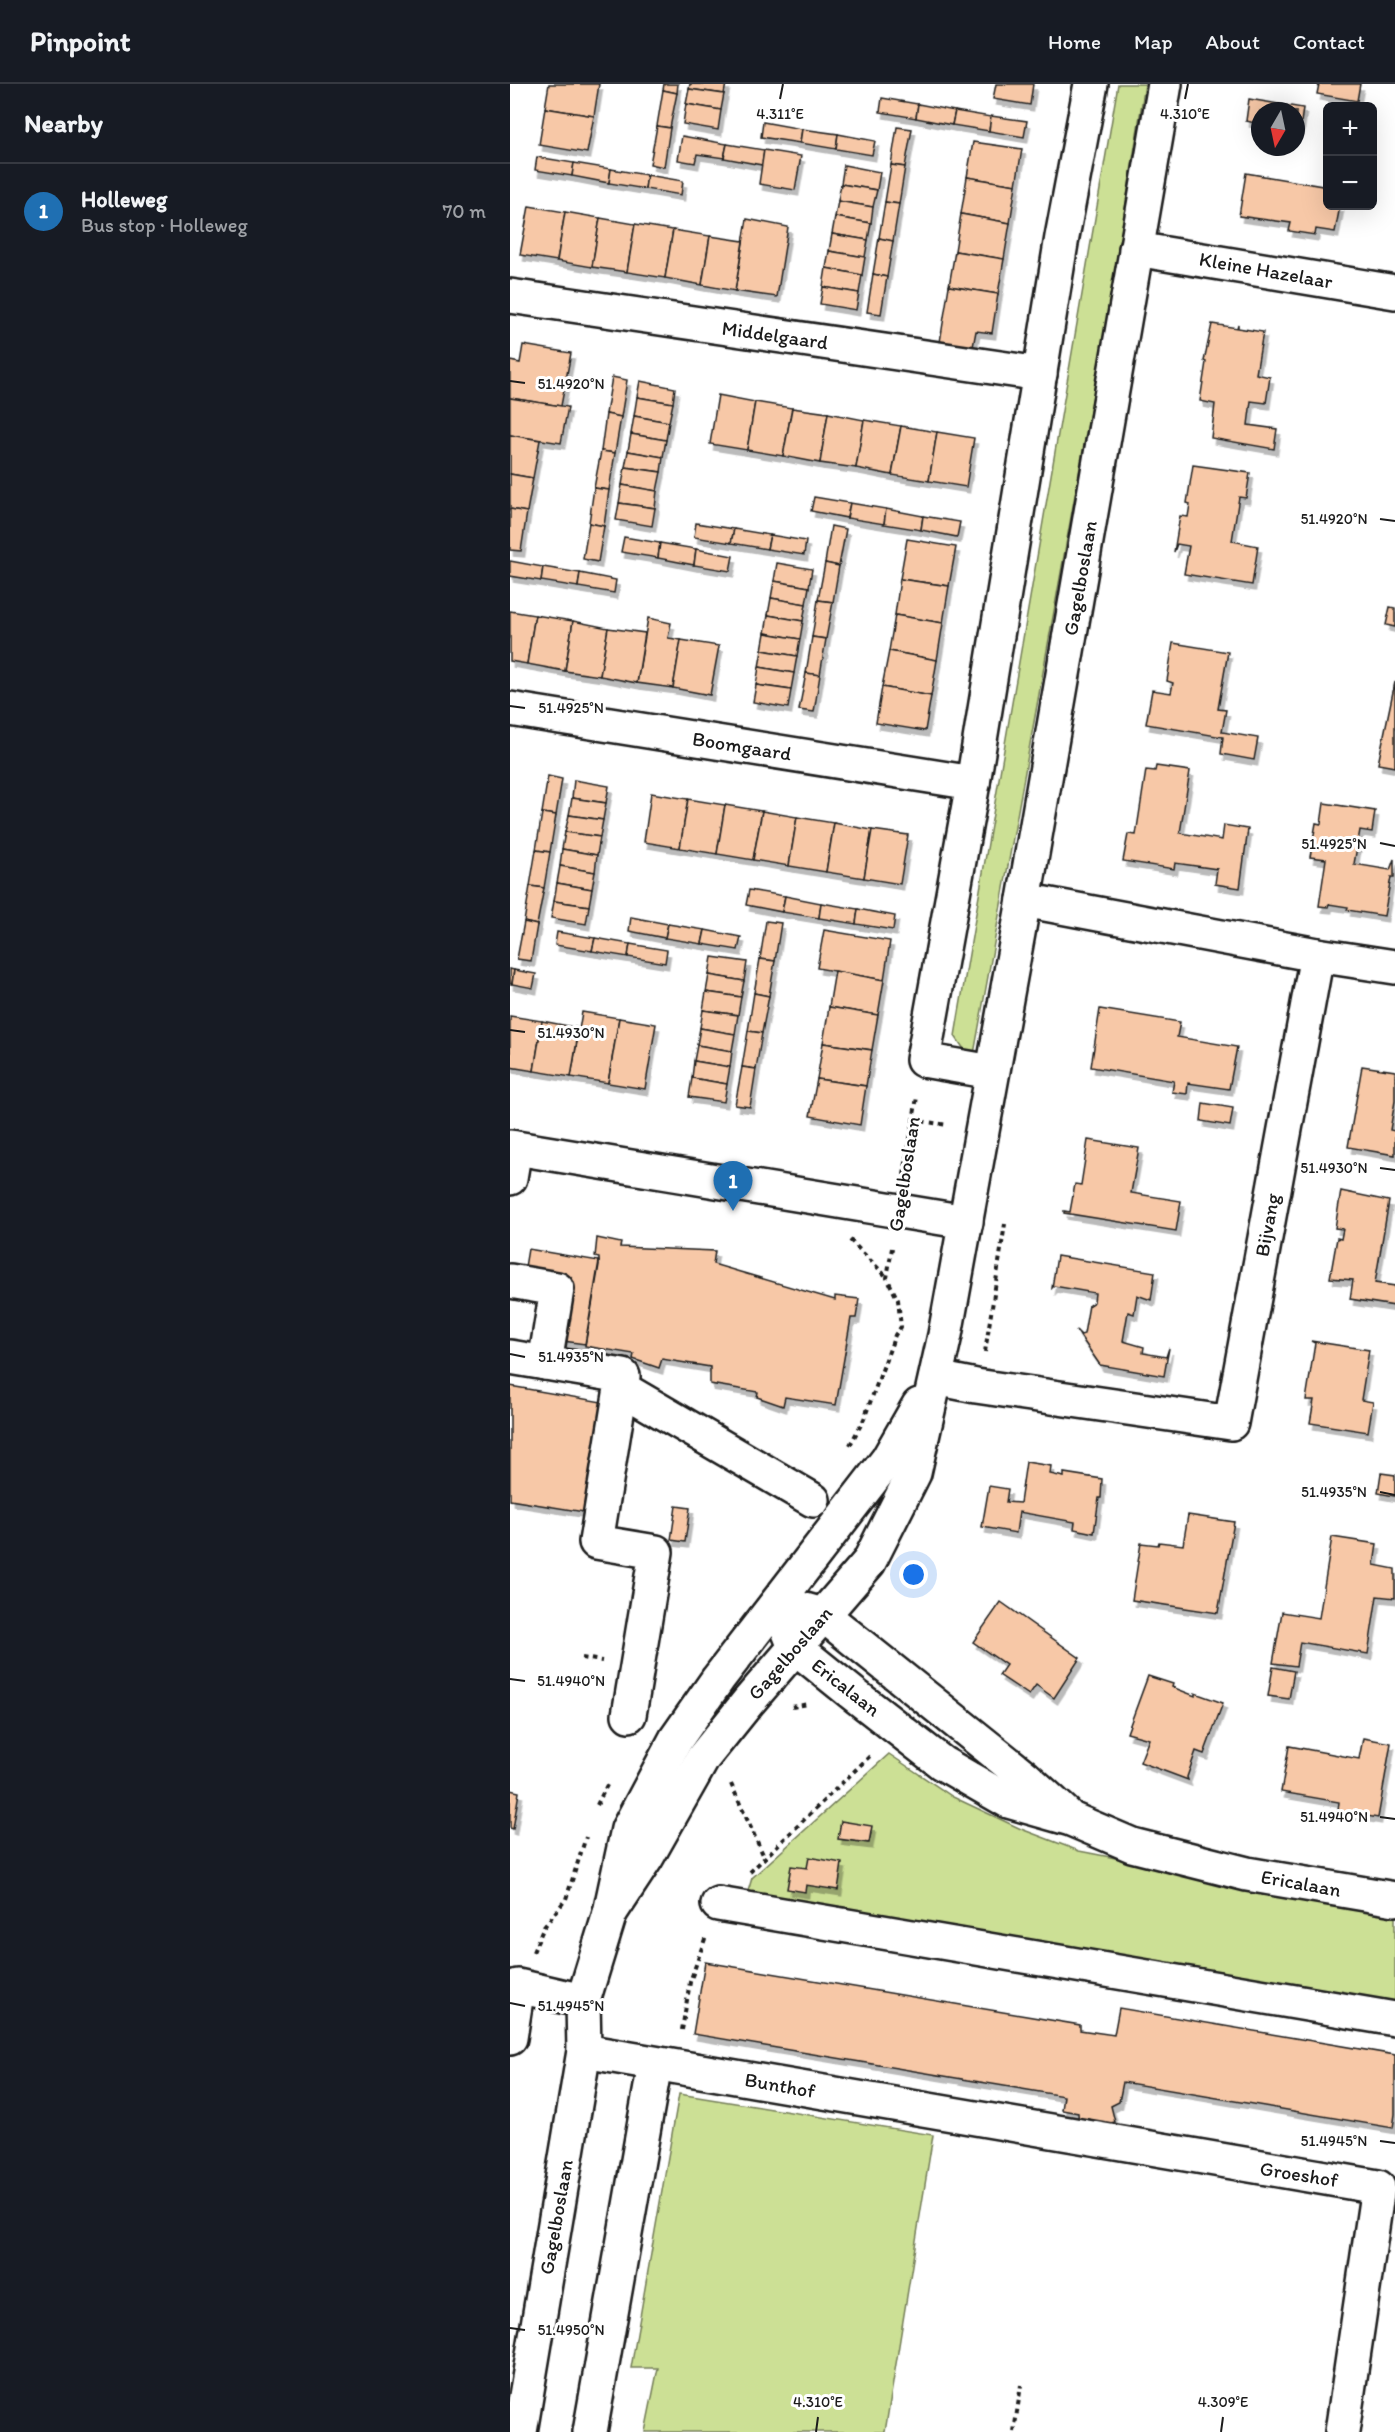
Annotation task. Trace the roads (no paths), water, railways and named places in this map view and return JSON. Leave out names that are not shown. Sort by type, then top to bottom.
[{"type":"street","points":[[992,1072],[923,1060],[973,783],[1062,237],[1091,84]]},
{"type":"street","name":"Gagelboslaan","points":[[610,1913],[646,1857],[703,1758],[869,1562],[914,1473],[936,1378],[966,1222],[1165,84]]},
{"type":"street","name":"Kleine Hazelaar","points":[[1136,249],[1395,292]]},
{"type":"street","name":"Middelgaard","points":[[510,296],[1040,374]]},
{"type":"street","name":"Boomgaard","points":[[510,709],[973,783]]},
{"type":"street","points":[[1024,900],[1317,955],[1395,967]]},
{"type":"street","name":"Bijvang","points":[[936,1378],[976,1386],[1231,1423],[1317,955]]},
{"type":"street","points":[[512,1158],[966,1222]]},
{"type":"street","points":[[510,1281],[557,1289],[545,1363]]},
{"type":"street","points":[[510,1357],[623,1376],[596,1542],[656,1552],[629,1715]]},
{"type":"street","name":"Gagelboslaan","points":[[520,2432],[584,2051],[583,2001],[610,1913],[628,1829],[676,1739],[888,1459],[936,1378]]},
{"type":"street","points":[[621,1388],[813,1500]]},
{"type":"street","name":"Ericalaan","points":[[778,1602],[823,1615],[1016,1770],[1071,1819]]},
{"type":"street","name":"Ericalaan","points":[[778,1602],[795,1647],[942,1763],[1008,1801],[1071,1819],[1132,1845],[1247,1874],[1395,1899]]},
{"type":"street","points":[[718,1904],[1395,2019]]},
{"type":"street","points":[[510,2038],[514,1986],[583,2001]]},
{"type":"street","name":"Bunthof","points":[[584,2051],[975,2120]]},
{"type":"street","points":[[590,2432],[665,2066]]},
{"type":"street","name":"Groeshof","points":[[975,2120],[1387,2180],[1342,2432]]},
{"type":"place","name":"Holleweg","points":[[733,1211]]}]
